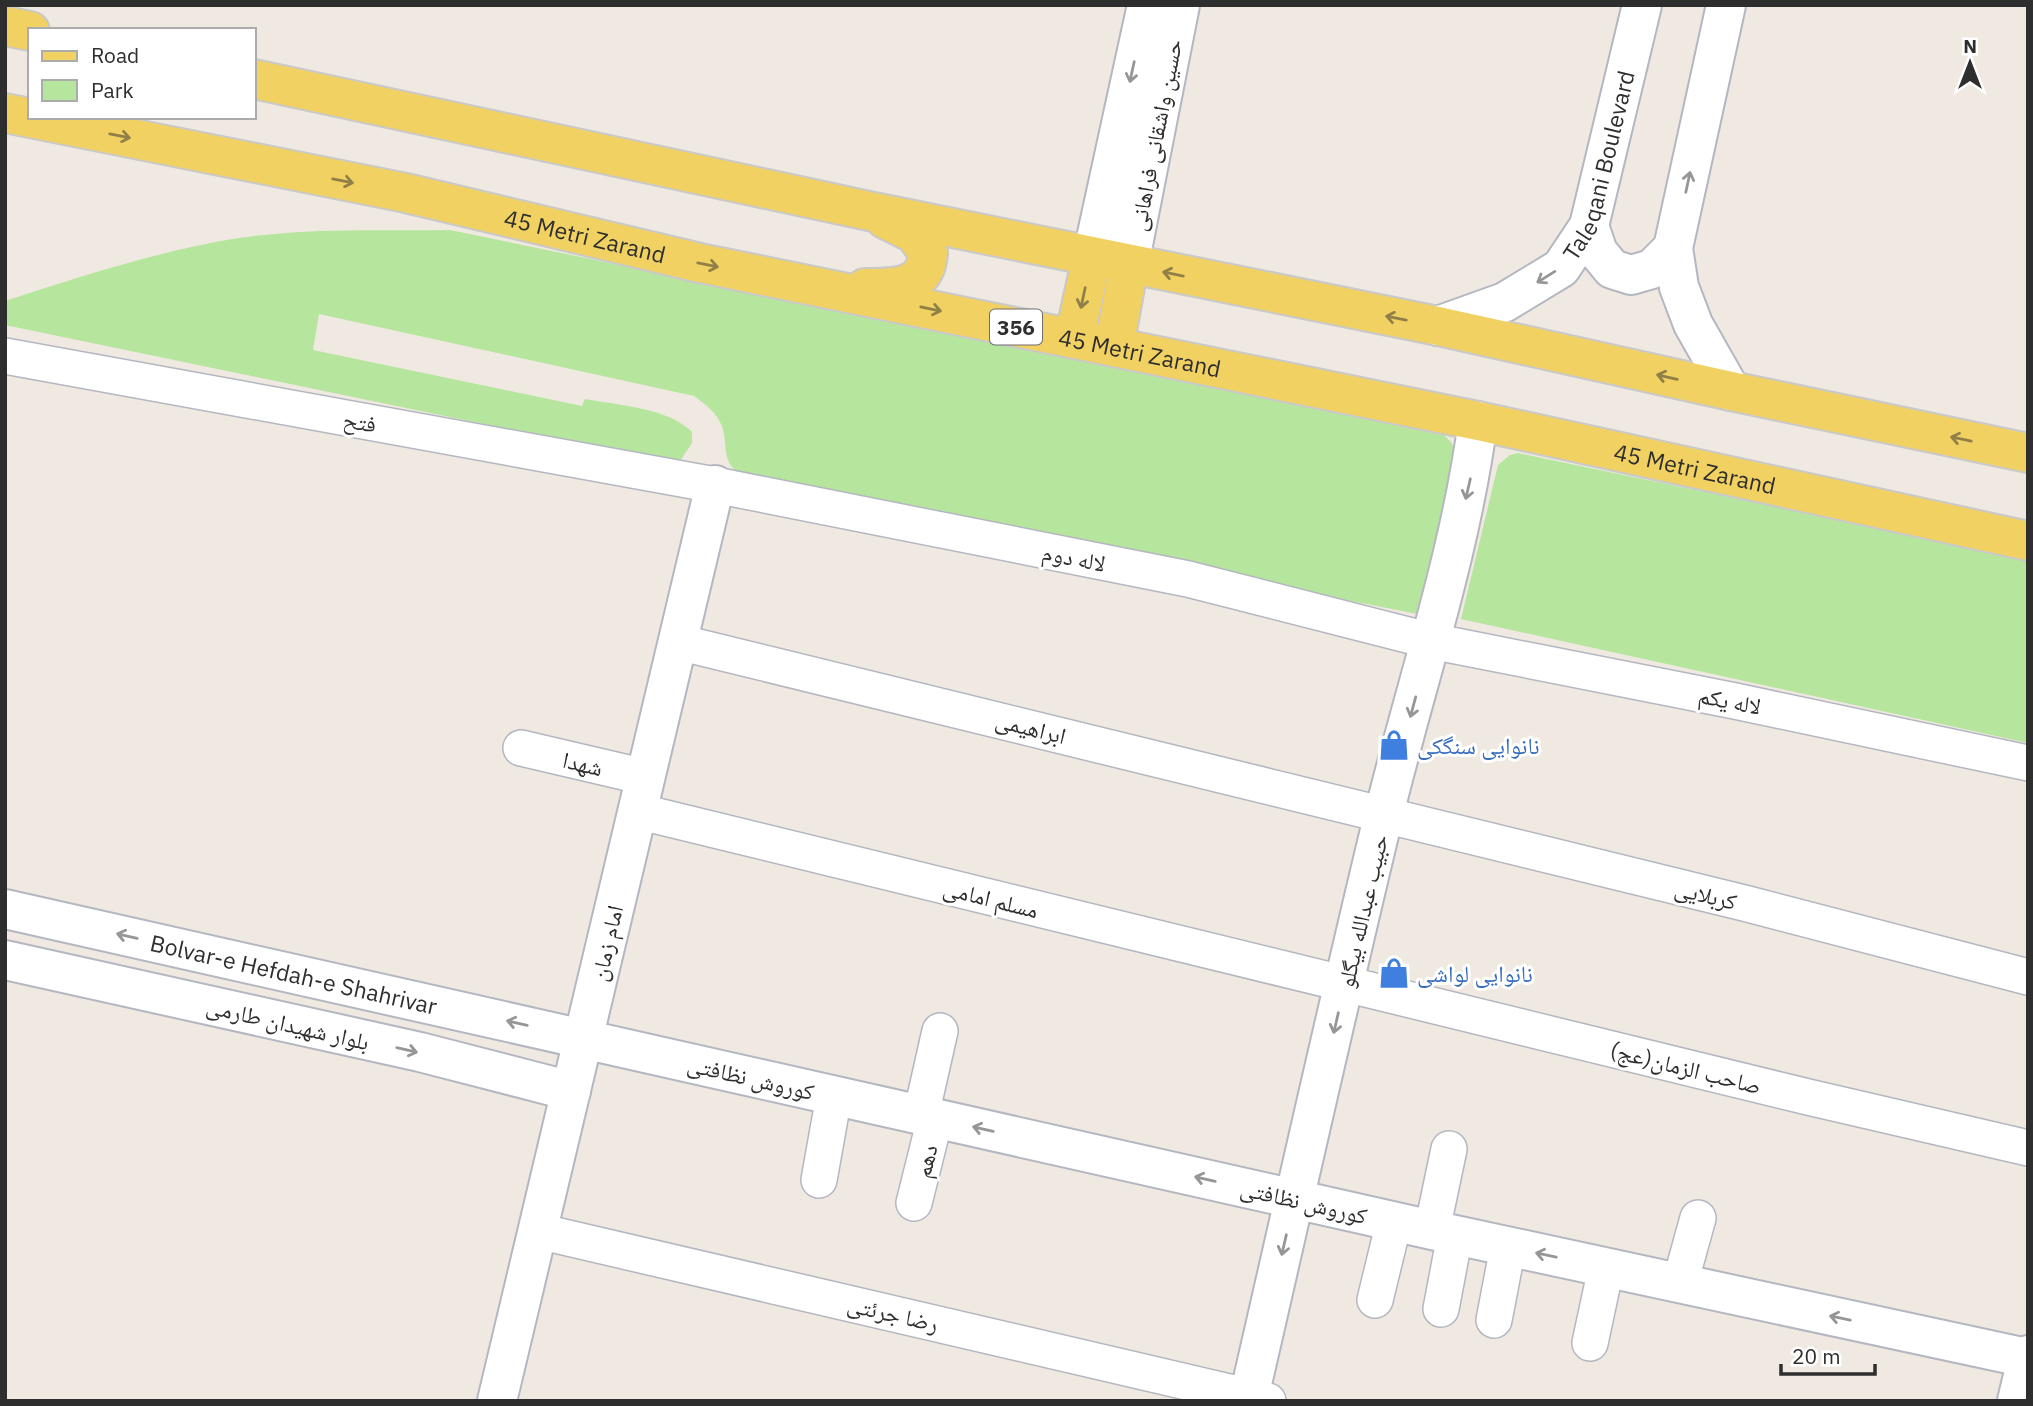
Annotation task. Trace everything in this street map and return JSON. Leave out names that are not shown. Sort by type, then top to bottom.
[{"type":"main road","points":[[5,26],[28,31]]},
{"type":"main road","points":[[256,79],[869,211],[1438,326],[2028,453]]},
{"type":"main road","name":"45 Metri Zarand","points":[[5,113],[28,118]]},
{"type":"main road","name":"45 Metri Zarand","points":[[35,119],[406,193],[699,263],[1478,421],[2028,541]]},
{"type":"main road","points":[[828,288],[897,287],[921,276],[925,271],[928,253],[915,233],[869,211]]},
{"type":"main road","points":[[1074,339],[1092,257]]},
{"type":"main road","points":[[1114,347],[1129,265]]},
{"type":"street","name":"حسین واشقانی فراهانی","points":[[1092,257],[1147,5]]},
{"type":"street","name":"حسین واشقانی فراهانی","points":[[1129,265],[1180,5]]},
{"type":"street","name":"Taleqani Boulevard","points":[[1438,326],[1505,302],[1561,268],[1589,226],[1642,5]]},
{"type":"street","points":[[1726,5],[1673,248],[1679,287],[1693,324],[1731,391]]},
{"type":"street","points":[[1589,226],[1598,252],[1612,269],[1631,275],[1653,269],[1673,248]]},
{"type":"street","name":"فتح","points":[[5,356],[715,485]]},
{"type":"street","name":"حبیب عبدالله بیگلو","points":[[1255,1399],[1295,1199],[1384,816],[1431,641],[1471,473],[1478,421]]},
{"type":"street","name":"لاله دوم","points":[[715,485],[1188,579],[1431,641]]},
{"type":"street","name":"امام زمان","points":[[497,1401],[715,485]]},
{"type":"street","name":"لاله یکم","points":[[1431,641],[2028,763]]},
{"type":"street","name":"ابراهیمی","points":[[678,642],[1384,816]]},
{"type":"street","name":"شهدا","points":[[521,748],[641,794]]},
{"type":"street","name":"مسلم امامی","points":[[641,794],[1345,985]]},
{"type":"street","name":"کربلایی","points":[[1384,816],[1731,900],[2028,976]]},
{"type":"street","name":"Bolvar-e Hefdah-e Shahrivar","points":[[5,909],[583,1038]]},
{"type":"street","name":"بلوار شهیدان طارمی","points":[[5,960],[419,1052],[571,1091]]},
{"type":"street","name":"صاحب الزمان(عج)","points":[[1345,985],[2028,1148]]},
{"type":"street","name":"دهم","points":[[914,1203],[940,1031]]},
{"type":"street","name":"کوروش نظافتی","points":[[583,1038],[1394,1222],[2027,1357]]},
{"type":"street","points":[[819,1180],[834,1096]]},
{"type":"street","points":[[1441,1309],[1449,1149]]},
{"type":"street","points":[[1680,1283],[1698,1218]]},
{"type":"street","points":[[1375,1300],[1394,1222]]},
{"type":"street","name":"رضا جرئتی","points":[[538,1231],[1255,1399]]},
{"type":"street","points":[[1494,1320],[1508,1247]]},
{"type":"street","points":[[1590,1343],[1606,1268]]},
{"type":"street","points":[[2017,1401],[2027,1357]]},
{"type":"green space","points":[[450,230],[1444,435],[1457,453],[1422,615],[797,491],[759,481],[739,473],[729,463],[719,419],[694,396],[319,314],[313,350],[582,406],[585,399],[642,409],[682,424],[692,432],[692,443],[680,461],[672,463],[5,325],[5,301],[100,271],[199,245],[286,233]]},
{"type":"green space","points":[[1518,453],[2028,559],[2028,743],[1461,619],[1498,465],[1510,455]]},
{"type":"place","name":"نانوایی سنگکی","points":[[1394,745]]},
{"type":"place","name":"نانوایی لواشی","points":[[1394,973]]}]
